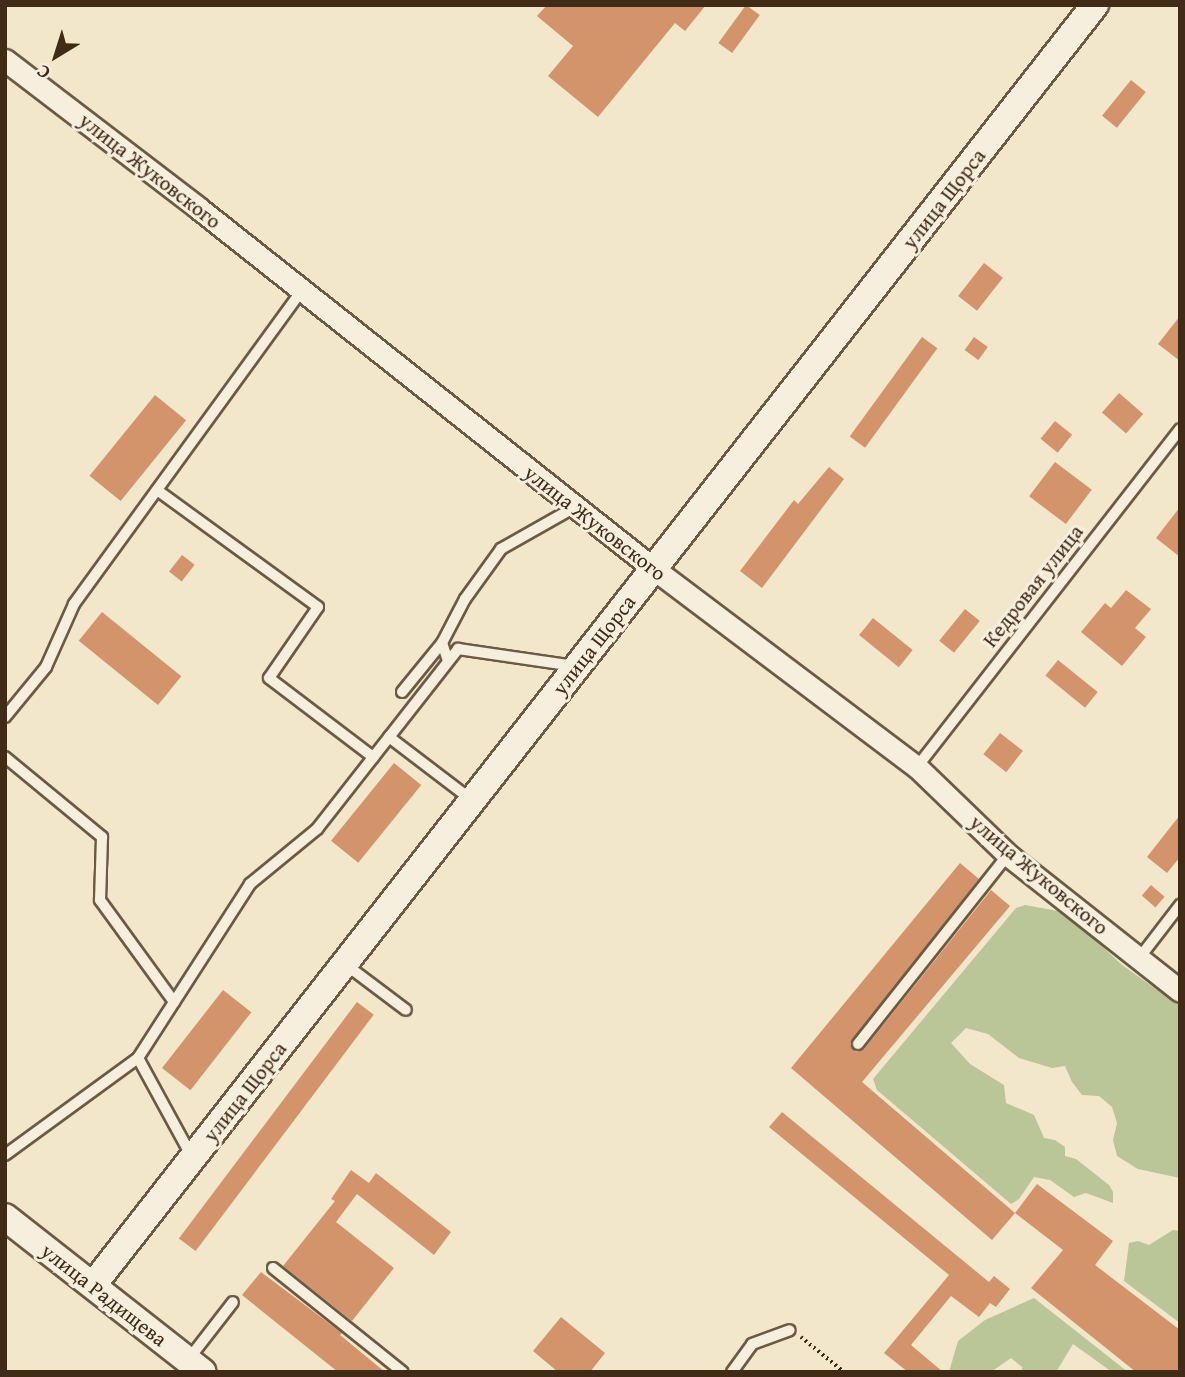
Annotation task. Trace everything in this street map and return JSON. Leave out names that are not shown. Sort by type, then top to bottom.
[{"type":"street","name":"улица Щорса","points":[[93,1285],[1096,5]]},
{"type":"street","name":"улица Жуковского","points":[[5,60],[197,207],[654,569],[917,766],[1008,855],[1180,991]]},
{"type":"street","name":"улица Радищева","points":[[5,1217],[196,1366]]},
{"type":"lane","points":[[5,717],[46,667],[74,604],[301,291]]},
{"type":"lane","name":"Кедровая улица","points":[[917,766],[1180,429]]},
{"type":"lane","points":[[157,490],[318,607],[269,678],[373,757]]},
{"type":"lane","points":[[402,692],[442,643],[465,599],[501,549],[575,507]]},
{"type":"lane","points":[[442,643],[448,661]]},
{"type":"lane","points":[[5,1155],[138,1058],[250,884],[317,829],[457,649],[578,666]]},
{"type":"lane","points":[[389,737],[472,801]]},
{"type":"lane","points":[[5,757],[102,837],[100,900],[174,1002]]},
{"type":"lane","points":[[858,1044],[1008,855]]},
{"type":"lane","points":[[1140,957],[1180,905]]},
{"type":"lane","points":[[345,964],[406,1010]]},
{"type":"lane","points":[[138,1058],[192,1158]]},
{"type":"lane","points":[[273,1268],[403,1372]]},
{"type":"lane","points":[[196,1366],[233,1303]]},
{"type":"lane","points":[[732,1372],[752,1344],[790,1330]]},
{"type":"path","points":[[790,1330],[844,1372]]},
{"type":"green space","points":[[1025,905],[1058,911],[1077,923],[1122,965],[1180,1006],[1180,1178],[1138,1169],[1117,1156],[1113,1140],[1117,1123],[1112,1107],[1099,1096],[1082,1095],[1065,1066],[1052,1068],[1019,1058],[988,1034],[966,1028],[951,1043],[970,1064],[1004,1085],[1006,1103],[1034,1115],[1044,1138],[1055,1140],[1065,1147],[1065,1156],[1076,1159],[1109,1185],[1113,1192],[1113,1203],[1086,1193],[1074,1197],[1050,1180],[1034,1177],[1019,1199],[1011,1204],[877,1090],[873,1079],[1016,908]]},
{"type":"green space","points":[[1173,1230],[1180,1231],[1180,1323],[1124,1281],[1129,1243],[1138,1241],[1149,1245]]},
{"type":"green space","points":[[1034,1298],[1128,1372],[1112,1372],[1073,1344],[1056,1372],[1022,1372],[1022,1367],[1011,1358],[991,1372],[949,1372],[958,1341],[985,1320]]},
{"type":"building","points":[[547,5],[706,5],[685,31],[675,23],[598,117],[548,76],[573,46],[537,16]]},
{"type":"building","points":[[746,5],[760,15],[732,53],[718,43]]},
{"type":"building","points":[[1131,80],[1146,92],[1117,128],[1102,116]]},
{"type":"building","points":[[984,263],[1003,278],[977,311],[958,296]]},
{"type":"building","points":[[1180,316],[1180,361],[1158,344]]},
{"type":"building","points":[[922,337],[937,348],[865,448],[850,437]]},
{"type":"building","points":[[974,337],[988,347],[978,360],[965,350]]},
{"type":"building","points":[[1119,393],[1143,414],[1126,434],[1102,413]]},
{"type":"building","points":[[155,395],[186,420],[121,501],[90,476]]},
{"type":"building","points":[[1055,421],[1072,435],[1058,453],[1041,439]]},
{"type":"building","points":[[1055,462],[1092,490],[1066,524],[1029,496]]},
{"type":"building","points":[[829,467],[844,479],[762,588],[740,571],[794,500],[798,504]]},
{"type":"building","points":[[1180,507],[1180,557],[1156,538]]},
{"type":"building","points":[[182,555],[195,565],[182,581],[169,572]]},
{"type":"building","points":[[1126,590],[1151,609],[1135,628],[1146,637],[1122,666],[1081,632],[1105,603],[1111,608]]},
{"type":"building","points":[[965,609],[980,621],[954,653],[939,641]]},
{"type":"building","points":[[102,612],[181,676],[158,705],[79,641]]},
{"type":"building","points":[[873,618],[913,650],[899,667],[859,635]]},
{"type":"building","points":[[1058,660],[1098,692],[1085,708],[1045,676]]},
{"type":"building","points":[[1000,733],[1023,751],[1006,772],[983,754]]},
{"type":"building","points":[[394,763],[421,785],[358,863],[331,841]]},
{"type":"building","points":[[1180,815],[1180,857],[1167,873],[1147,857]]},
{"type":"building","points":[[960,863],[979,879],[850,1044],[856,1052],[864,1049],[991,890],[1010,906],[862,1082],[1015,1213],[992,1240],[791,1068]]},
{"type":"building","points":[[1151,885],[1165,897],[1155,907],[1142,896]]},
{"type":"building","points":[[223,990],[251,1012],[190,1090],[162,1068]]},
{"type":"building","points":[[357,1002],[374,1015],[196,1251],[179,1238]]},
{"type":"building","points":[[782,1112],[989,1282],[994,1276],[1010,1289],[996,1307],[990,1303],[979,1317],[951,1296],[911,1345],[943,1372],[908,1372],[884,1353],[949,1275],[769,1127]]},
{"type":"building","points":[[351,1170],[369,1183],[376,1173],[451,1232],[434,1255],[357,1194],[336,1222],[394,1268],[352,1321],[283,1266],[335,1201],[331,1199]]},
{"type":"building","points":[[1037,1184],[1113,1241],[1095,1265],[1180,1330],[1180,1372],[1136,1372],[1031,1288],[1063,1250],[1015,1213]]},
{"type":"building","points":[[261,1272],[342,1333],[340,1335],[385,1372],[338,1372],[242,1295]]},
{"type":"building","points":[[561,1317],[605,1353],[590,1372],[558,1372],[533,1351]]}]
